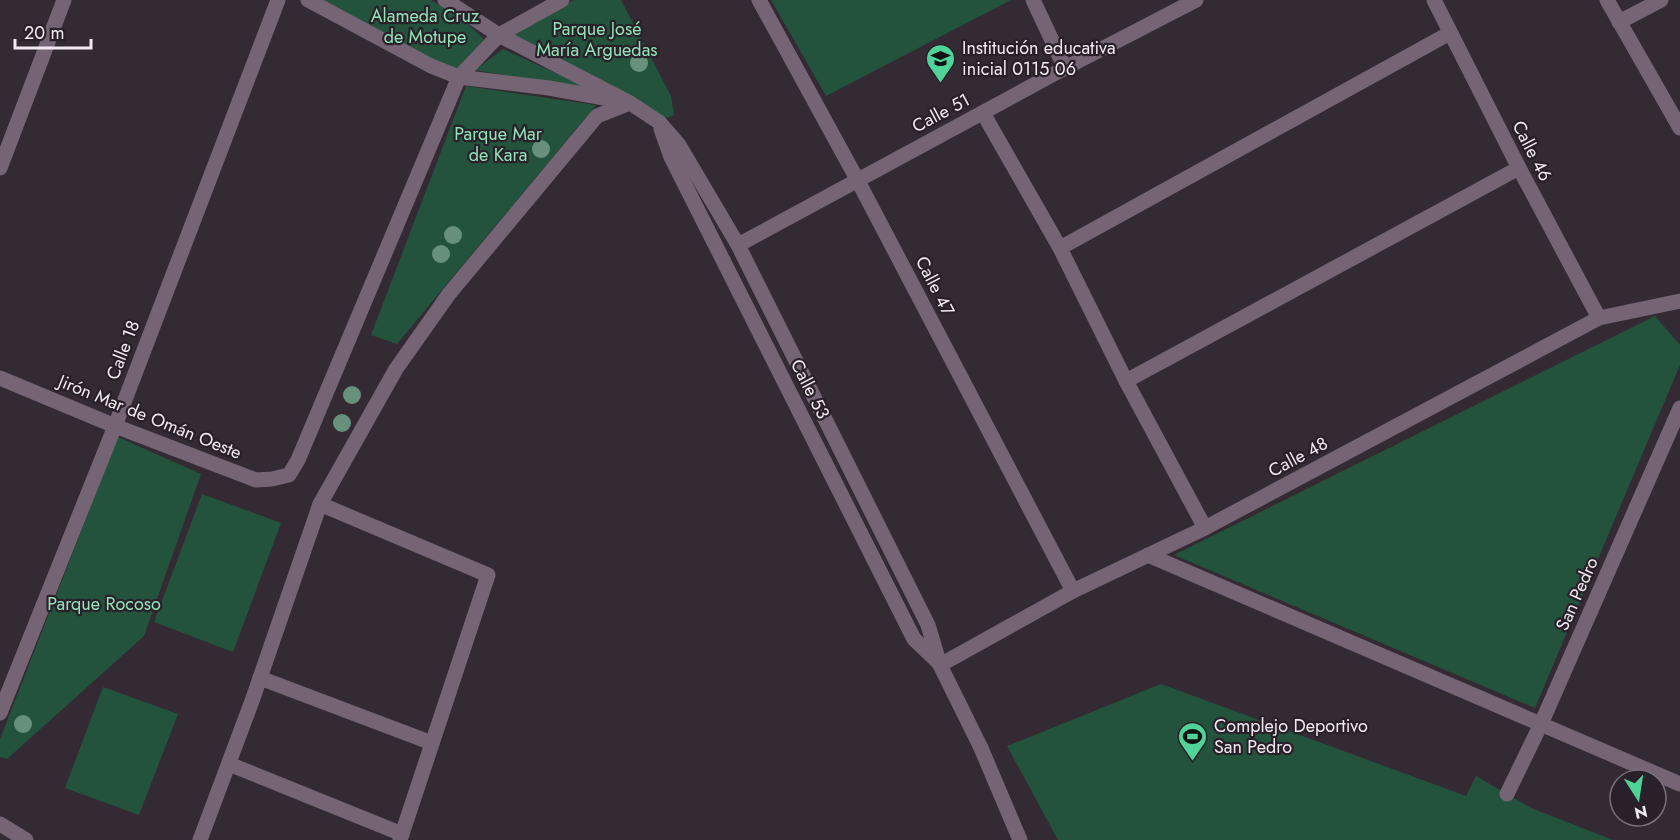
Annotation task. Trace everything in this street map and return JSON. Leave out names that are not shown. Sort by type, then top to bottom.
[{"type":"street","points":[[0,168],[64,0]]},
{"type":"street","name":"Calle 18","points":[[0,713],[115,426],[278,0]]},
{"type":"street","name":"Calle 53","points":[[308,0],[431,66],[459,77],[549,88],[630,103]]},
{"type":"street","name":"Calle 53","points":[[446,0],[499,34],[630,103],[659,123],[679,145],[738,245],[928,626],[940,664],[981,748],[1020,840]]},
{"type":"street","points":[[459,77],[499,34],[562,0]]},
{"type":"street","name":"Calle 47","points":[[759,0],[858,181],[1073,591]]},
{"type":"street","points":[[1033,0],[1065,68]]},
{"type":"street","name":"Calle 51","points":[[738,245],[1065,68],[1196,0]]},
{"type":"street","name":"Calle 46","points":[[1434,0],[1519,168],[1599,318]]},
{"type":"street","points":[[1607,0],[1680,128]]},
{"type":"street","points":[[1619,22],[1661,0]]},
{"type":"street","points":[[1060,248],[1450,33]]},
{"type":"street","name":"Jirón Mar de Omán Oeste","points":[[0,378],[115,426],[255,480],[289,475],[298,460],[459,77]]},
{"type":"street","points":[[200,840],[260,678],[320,504],[396,369],[449,294],[597,116],[630,103]]},
{"type":"street","points":[[983,113],[1060,248],[1126,381],[1205,528]]},
{"type":"street","name":"Calle 53","points":[[659,123],[671,157],[914,639],[940,664]]},
{"type":"street","points":[[1126,381],[1519,168]]},
{"type":"street","name":"Calle 48","points":[[940,664],[1073,591],[1205,528],[1599,318],[1680,301]]},
{"type":"street","name":"San Pedro","points":[[1507,794],[1541,724],[1680,408]]},
{"type":"street","points":[[229,764],[401,837],[488,575],[320,504]]},
{"type":"street","points":[[1148,555],[1680,784]]},
{"type":"street","points":[[260,678],[432,744]]},
{"type":"street","points":[[0,826],[5,840]]},
{"type":"street","points":[[0,826],[26,840]]},
{"type":"green space","name":"Alameda Cruz de Motupe","points":[[324,0],[431,0],[462,19],[484,39],[458,70],[434,60]]},
{"type":"green space","name":"Parque José María Arguedas","points":[[574,0],[621,0],[671,96],[674,115],[665,119],[507,37]]},
{"type":"green space","points":[[771,0],[1011,0],[826,96]]},
{"type":"green space","points":[[503,49],[597,92],[475,70]]},
{"type":"green space","name":"Parque Mar de Kara","points":[[466,86],[596,105],[397,344],[371,335]]},
{"type":"green space","points":[[1655,316],[1680,345],[1680,365],[1535,708],[1174,555]]},
{"type":"green space","name":"Parque Rocoso","points":[[118,437],[201,474],[144,636],[7,759],[0,757],[0,739]]},
{"type":"green space","points":[[202,494],[281,523],[233,652],[154,622]]},
{"type":"green space","name":"Complejo Deportivo San Pedro","points":[[1161,684],[1466,796],[1476,776],[1531,808],[1613,840],[1058,840],[1007,746]]},
{"type":"green space","points":[[103,687],[178,714],[139,815],[65,788]]},
{"type":"place","name":"Institución educativa inicial 0115 06","points":[[941,84]]},
{"type":"place","name":"Complejo Deportivo San Pedro","points":[[1193,762]]}]
